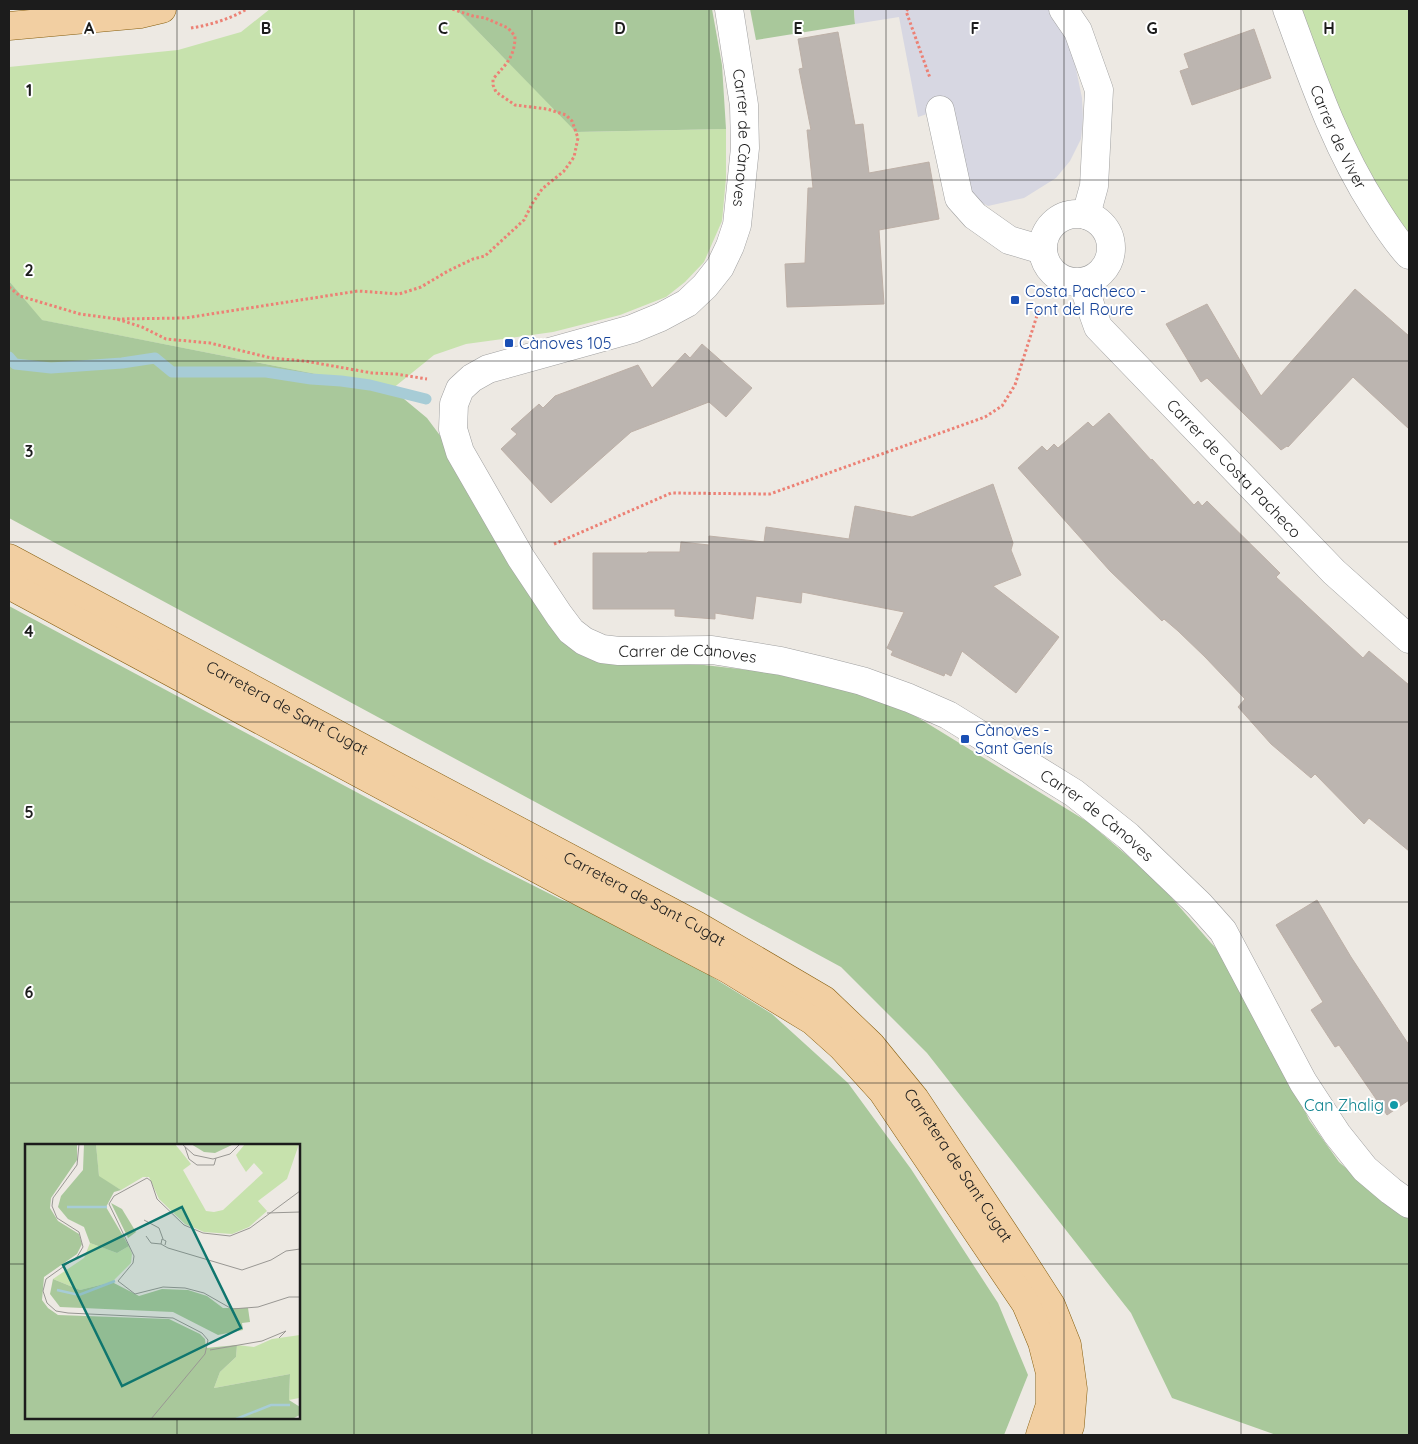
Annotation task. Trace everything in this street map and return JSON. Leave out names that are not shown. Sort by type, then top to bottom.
[{"type":"main road","points":[[9,26],[141,14],[162,9]]},
{"type":"main road","name":"Carretera de Sant Cugat","points":[[9,558],[696,925],[824,1000],[871,1045],[915,1099],[1051,1305],[1067,1345],[1073,1389],[1070,1426],[1066,1435]]},
{"type":"main road","name":"Carretera de Sant Cugat","points":[[9,585],[573,888],[728,969],[813,1021],[842,1047],[882,1091],[1026,1304],[1042,1342],[1050,1373],[1050,1405],[1040,1435]]},
{"type":"street","name":"Carrer de Cànoves","points":[[729,9],[744,105],[745,148],[737,225],[720,267],[705,286],[687,303],[661,317],[632,329],[488,369],[472,378],[460,389],[454,404],[454,429],[460,452],[522,558],[559,615],[571,631],[584,641],[602,649],[619,651],[712,650],[781,661],[862,682],[909,698],[948,715],[1074,793],[1128,836],[1199,904],[1224,931],[1303,1082],[1337,1134],[1366,1169],[1409,1204]]},
{"type":"street","points":[[1063,9],[1078,31],[1098,90],[1094,186],[1086,215]]},
{"type":"street","name":"Carrer de Viver","points":[[1287,9],[1323,106],[1341,148],[1359,183],[1382,219],[1409,255]]},
{"type":"street","points":[[940,110],[958,198],[975,216],[1009,240],[1043,250]]},
{"type":"street","points":[[1086,215],[1104,227],[1110,238],[1111,250],[1108,261],[1102,271],[1093,278],[1082,282],[1072,282],[1061,278],[1051,270],[1045,261],[1043,240],[1055,222],[1064,216],[1086,215]]},
{"type":"street","name":"Carrer de Costa Pacheco","points":[[1082,282],[1098,327],[1334,572],[1409,639]]},
{"type":"path","points":[[9,287],[20,296],[80,314],[117,319],[185,318],[358,291],[399,294],[421,287],[473,259],[486,256],[524,220],[542,190],[564,172],[574,157],[578,138],[572,121],[566,115],[547,109],[515,105],[496,92],[493,78],[513,55],[515,48],[515,36],[508,28],[484,18],[452,9]]},
{"type":"path","points":[[908,9],[906,11],[932,84]]},
{"type":"path","points":[[546,547],[671,493],[770,494],[985,417],[1002,406],[1015,385],[1039,309]]},
{"type":"path","points":[[117,319],[142,327],[166,339],[210,343],[271,358],[305,361],[372,373],[396,374],[427,379],[460,389]]},
{"type":"green space","points":[[270,9],[456,9],[577,132],[726,129],[726,178],[722,221],[704,262],[685,282],[666,297],[620,315],[553,332],[466,344],[434,355],[392,389],[41,320],[9,281],[9,67],[178,50],[241,32]]},
{"type":"green space","points":[[456,9],[712,9],[722,65],[726,129],[576,132]]},
{"type":"green space","points":[[750,9],[854,9],[855,24],[756,40]]},
{"type":"green space","points":[[1299,9],[1409,9],[1409,237],[1368,178],[1346,131]]},
{"type":"green space","points":[[9,281],[42,320],[392,389],[427,418],[459,461],[554,625],[617,660],[704,665],[766,672],[847,690],[904,709],[1088,822],[1157,881],[1211,943],[1246,978],[1309,1120],[1339,1162],[1378,1196],[1409,1219],[1409,1435],[1276,1435],[1172,1398],[1131,1313],[927,1053],[841,967],[9,518]]},
{"type":"green space","points":[[9,606],[485,861],[560,899],[633,928],[772,1014],[848,1083],[911,1169],[998,1303],[1028,1375],[1004,1435],[9,1435]]},
{"type":"shaded area","points":[[854,9],[1048,9],[1067,38],[1074,59],[1082,98],[1083,119],[1081,139],[1070,161],[1056,178],[1024,198],[988,206],[975,199],[968,187],[951,106],[918,117],[899,17],[855,24]]},
{"type":"building","points":[[1254,29],[1271,78],[1192,105],[1180,71],[1189,68],[1184,54]]},
{"type":"building","points":[[838,32],[855,125],[863,124],[869,173],[929,162],[939,219],[879,230],[884,304],[787,307],[785,264],[805,263],[808,188],[813,188],[807,130],[811,130],[799,69],[803,68],[798,39]]},
{"type":"building","points":[[1355,289],[1409,336],[1409,429],[1353,377],[1288,447],[1281,450],[1207,378],[1201,382],[1166,324],[1207,304],[1261,396]]},
{"type":"building","points":[[702,344],[752,388],[726,417],[709,402],[631,432],[551,503],[501,449],[517,434],[511,429],[539,404],[543,408],[555,396],[638,365],[652,388],[685,353],[690,358]]},
{"type":"building","points":[[1109,413],[1194,505],[1198,501],[1202,506],[1207,501],[1280,573],[1276,577],[1363,658],[1369,651],[1409,685],[1409,851],[1369,818],[1364,824],[1315,774],[1311,778],[1271,744],[1238,707],[1245,699],[1178,631],[1164,619],[1162,621],[1110,571],[1018,468],[1042,446],[1047,451],[1054,444],[1058,448],[1088,422],[1093,427]]},
{"type":"building","points":[[993,484],[1013,543],[1011,550],[1021,575],[993,586],[1059,637],[1016,693],[962,651],[951,676],[945,673],[944,676],[891,655],[893,651],[887,648],[904,612],[802,592],[801,603],[756,596],[753,619],[715,613],[715,619],[675,616],[675,609],[593,609],[593,553],[680,552],[681,542],[709,545],[709,536],[764,542],[766,527],[849,539],[855,506],[912,517]]},
{"type":"building","points":[[1317,900],[1351,957],[1409,1045],[1409,1100],[1387,1115],[1339,1045],[1335,1047],[1311,1010],[1323,1002],[1276,925]]},
{"type":"waterway","points":[[9,357],[15,364],[51,368],[122,363],[155,358],[172,372],[266,372],[370,385],[426,399]]},
{"type":"place","name":"Costa Pacheco - Font del Roure","points":[[1015,300]]},
{"type":"place","name":"Cànoves 105","points":[[509,343]]},
{"type":"place","name":"Cànoves - Sant Genís","points":[[965,739]]},
{"type":"place","name":"Can Zhalig","points":[[1394,1105]]}]
